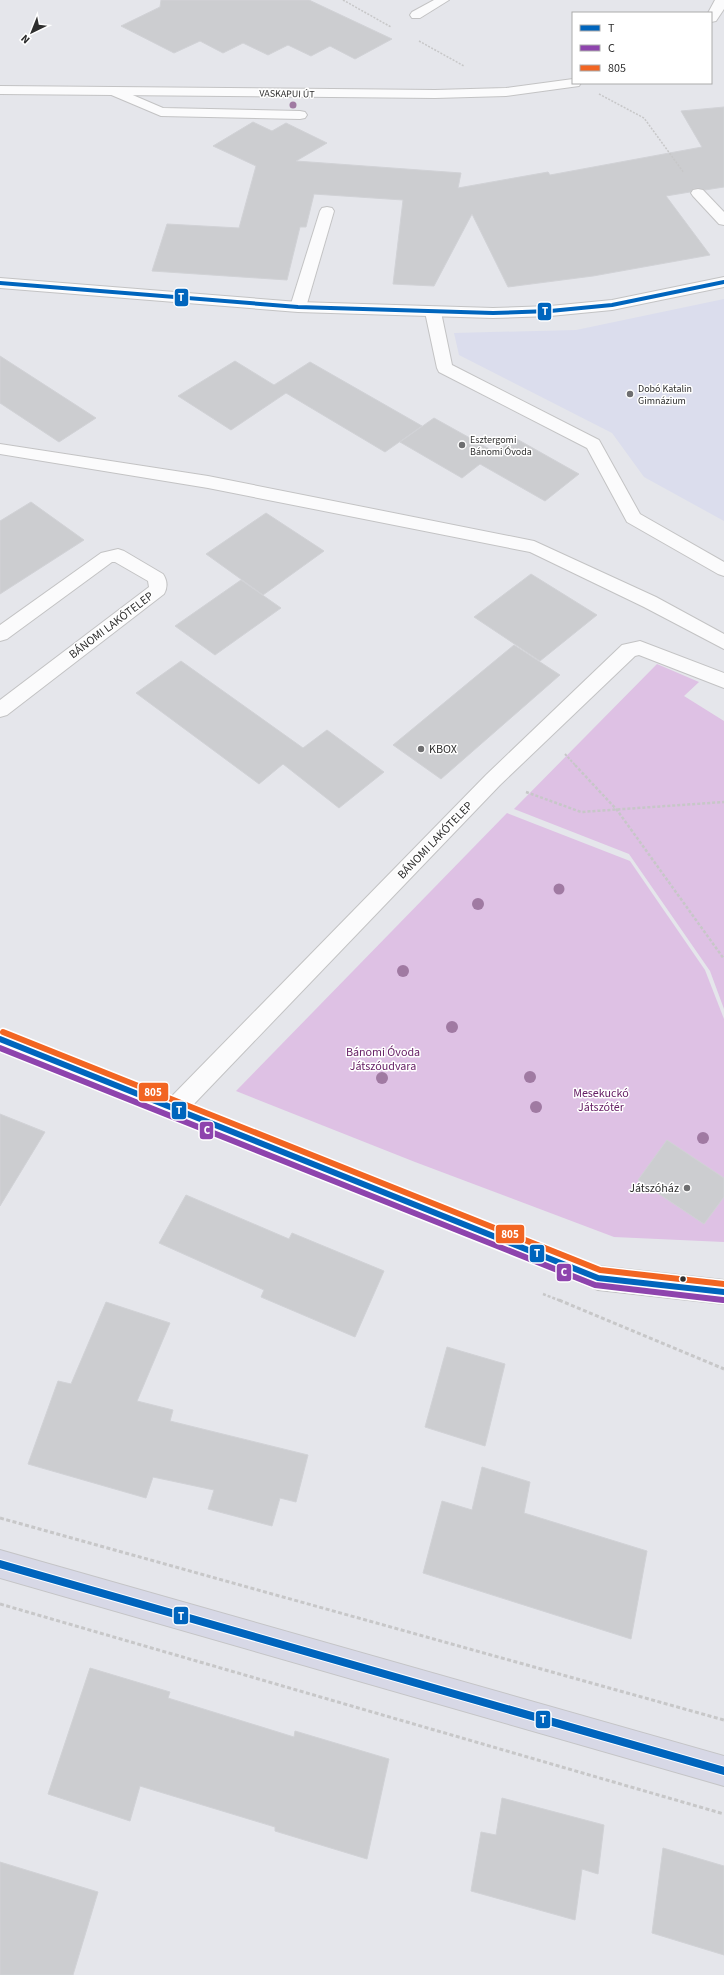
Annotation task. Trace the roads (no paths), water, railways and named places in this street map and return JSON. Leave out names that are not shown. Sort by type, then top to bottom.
[{"type":"main road","points":[[0,1564],[724,1771]]},
{"type":"street","points":[[416,15],[442,0]]},
{"type":"street","points":[[712,17],[719,7],[721,0]]},
{"type":"street","name":"VASKAPUI ÚT","points":[[0,90],[435,94],[506,92],[572,83]]},
{"type":"street","points":[[114,91],[161,112],[300,115]]},
{"type":"street","points":[[698,193],[724,221]]},
{"type":"street","points":[[298,306],[327,211]]},
{"type":"street","points":[[0,283],[298,306],[493,313],[550,311],[612,305],[667,295],[724,282]]},
{"type":"street","points":[[433,312],[445,368],[594,444],[622,500],[633,518],[724,570]]},
{"type":"street","points":[[0,449],[208,482],[534,547],[650,602],[724,642]]},
{"type":"street","name":"BÁNOMI LAKÓTELEP","points":[[0,634],[108,557],[118,555],[157,578],[158,589],[0,710]]},
{"type":"street","name":"BÁNOMI LAKÓTELEP","points":[[176,1108],[493,780],[629,650],[640,648],[724,681]]},
{"type":"street","points":[[0,1039],[176,1108],[598,1278],[724,1292]]},
{"type":"place","name":"Dobó Katalin Gimnázium","points":[[630,394]]},
{"type":"place","name":"Esztergomi Bánomi Óvoda","points":[[462,445]]},
{"type":"place","name":"KBOX","points":[[421,749]]},
{"type":"place","name":"Játszóház","points":[[687,1188]]},
{"type":"park label","name":"Bánomi Óvoda Játszóudvara","points":[[383,1059]]},
{"type":"park label","name":"Mesekuckó Játszótér","points":[[601,1100]]}]
